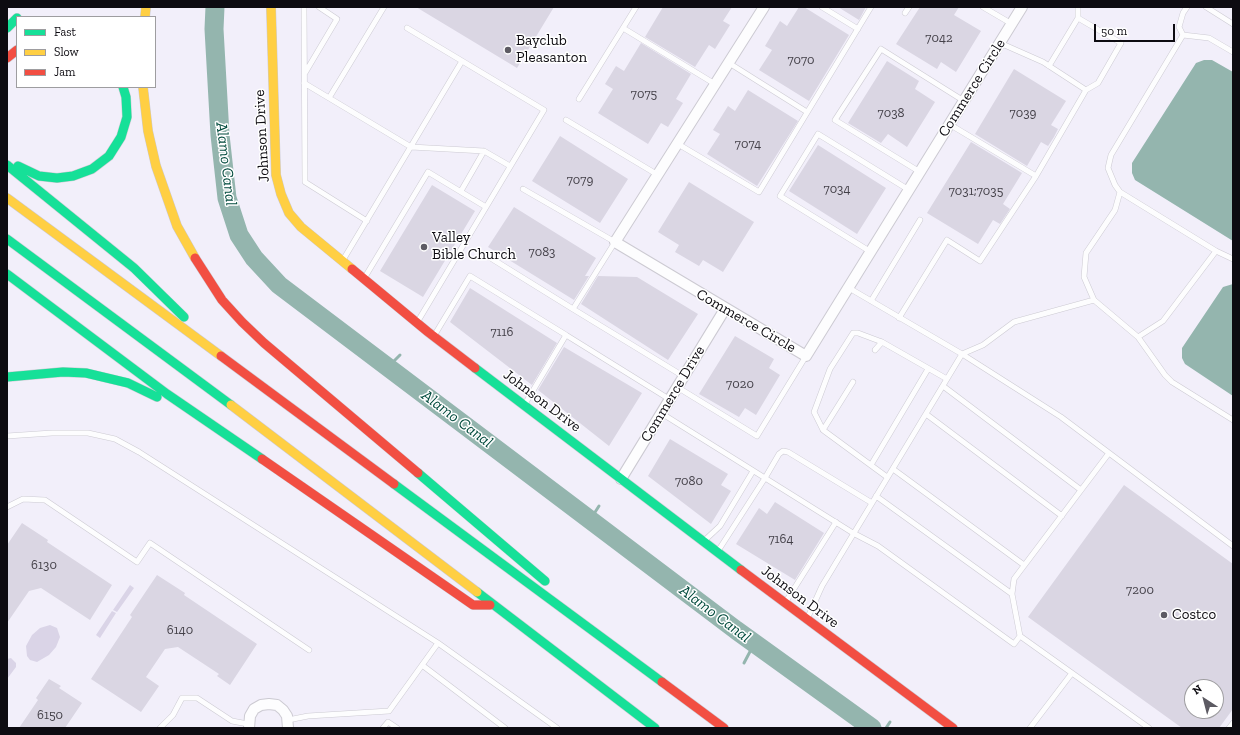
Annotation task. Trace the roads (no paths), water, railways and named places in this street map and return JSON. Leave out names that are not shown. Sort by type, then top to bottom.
[{"type":"main road","name":"Johnson Drive","points":[[271,7],[276,175],[281,194],[290,213],[301,227],[434,337],[785,604],[953,728]]},
{"type":"main road","points":[[7,28],[16,19]]},
{"type":"main road","points":[[7,58],[16,51]]},
{"type":"main road","points":[[7,159],[24,170],[39,176],[57,178],[74,176],[92,169],[109,156],[121,138],[127,117],[126,97],[123,88]]},
{"type":"main road","points":[[143,88],[148,131],[156,166],[166,198],[177,226],[190,251],[222,300],[264,344],[553,588]]},
{"type":"main road","points":[[7,165],[134,268],[190,323],[195,336]]},
{"type":"main road","points":[[7,198],[724,728]]},
{"type":"main road","points":[[7,239],[266,431],[655,728]]},
{"type":"main road","points":[[7,274],[117,358],[253,454],[473,605],[494,605]]},
{"type":"main road","points":[[7,377],[63,372],[108,377],[128,384],[163,400],[253,454]]},
{"type":"main road","points":[[571,603],[574,617]]},
{"type":"street","name":"Commerce Circle","points":[[615,242],[806,356],[1022,7]]},
{"type":"street","points":[[615,242],[729,63],[762,8]]},
{"type":"street","name":"Commerce Drive","points":[[621,479],[725,309]]},
{"type":"street","points":[[248,726],[250,716],[254,710],[261,705],[269,704],[277,705],[283,710],[288,724]]},
{"type":"lane","points":[[304,7],[305,182],[367,221]]},
{"type":"lane","points":[[304,74],[337,19],[319,7]]},
{"type":"lane","points":[[329,98],[384,7]]},
{"type":"lane","points":[[579,99],[636,7]]},
{"type":"lane","points":[[822,7],[858,29]]},
{"type":"lane","points":[[678,144],[759,192],[871,7]]},
{"type":"lane","points":[[905,13],[909,7]]},
{"type":"lane","points":[[983,7],[1012,24]]},
{"type":"lane","points":[[1049,66],[1078,18],[1078,7]]},
{"type":"lane","points":[[1183,35],[1179,27],[1183,13],[1187,7]]},
{"type":"lane","points":[[1206,7],[1233,24]]},
{"type":"lane","points":[[899,318],[947,240],[980,261],[1036,176],[1086,90],[1098,83],[1121,43],[1078,18]]},
{"type":"lane","points":[[407,28],[544,110],[416,323]]},
{"type":"lane","points":[[623,28],[715,84]]},
{"type":"lane","points":[[1183,35],[1209,38],[1233,52]]},
{"type":"lane","points":[[1183,35],[1110,155],[1108,168],[1115,185],[1120,192],[1216,251],[1233,258]]},
{"type":"lane","points":[[1000,43],[1049,66],[1086,90]]},
{"type":"lane","points":[[920,172],[836,120],[880,50],[964,101]]},
{"type":"lane","points":[[342,262],[462,61]]},
{"type":"lane","points":[[729,63],[807,112]]},
{"type":"lane","points":[[304,83],[411,147],[484,152],[510,166]]},
{"type":"lane","points":[[566,120],[658,175]]},
{"type":"lane","points":[[949,124],[1036,176]]},
{"type":"lane","points":[[870,252],[780,196],[818,134],[909,190]]},
{"type":"lane","points":[[461,191],[484,152]]},
{"type":"lane","points":[[364,280],[428,172],[486,207]]},
{"type":"lane","points":[[523,189],[615,242],[573,309]]},
{"type":"lane","points":[[1120,192],[1115,210],[1086,253],[1084,277],[1094,300],[1138,337],[1165,376],[1172,382],[1233,420]]},
{"type":"lane","points":[[871,301],[920,220]]},
{"type":"lane","points":[[1138,337],[1164,321],[1216,251]]},
{"type":"lane","points":[[489,257],[684,376]]},
{"type":"lane","points":[[434,337],[470,276],[669,399]]},
{"type":"lane","points":[[848,288],[962,354],[1061,417],[1233,546]]},
{"type":"lane","points":[[807,620],[822,586],[962,354],[983,345],[1014,322],[1094,300]]},
{"type":"lane","points":[[887,477],[823,430],[814,412],[830,369],[853,334],[858,333],[882,342],[947,380]]},
{"type":"lane","points":[[524,405],[566,336]]},
{"type":"lane","points":[[875,350],[882,342]]},
{"type":"lane","points":[[677,387],[757,436],[806,356]]},
{"type":"lane","points":[[871,465],[928,369]]},
{"type":"lane","points":[[823,430],[854,382]]},
{"type":"lane","points":[[943,386],[1081,490]]},
{"type":"lane","points":[[661,413],[836,522],[878,546],[1014,644],[1020,636]]},
{"type":"lane","points":[[926,414],[1062,516]]},
{"type":"lane","points":[[7,436],[52,433],[88,433],[115,439],[139,452],[438,643],[557,728]]},
{"type":"lane","points":[[717,552],[779,454],[783,452],[788,452],[872,503]]},
{"type":"lane","points":[[1109,453],[1014,579],[1012,594],[1020,636],[1149,728]]},
{"type":"lane","points":[[893,469],[1024,565]]},
{"type":"lane","points":[[703,541],[720,526],[753,471]]},
{"type":"lane","points":[[876,496],[1012,594]]},
{"type":"lane","points":[[7,506],[23,499],[45,500],[137,562],[150,543],[309,650]]},
{"type":"lane","points":[[785,604],[836,522]]},
{"type":"lane","points":[[383,728],[388,722],[389,711],[438,643]]},
{"type":"lane","points":[[422,665],[505,728]]},
{"type":"lane","points":[[1030,728],[1072,673]]},
{"type":"lane","points":[[160,728],[173,715],[182,698],[197,698],[232,720],[248,726]]},
{"type":"lane","points":[[288,724],[308,716],[389,711]]},
{"type":"lane","points":[[388,722],[397,728]]},
{"type":"lane","points":[[1230,728],[1233,723]]},
{"type":"waterway","name":"Alamo Canal","points":[[215,7],[214,29],[220,135],[227,198],[239,235],[254,258],[279,285],[736,630],[872,728]]},
{"type":"waterway","points":[[388,367],[400,355]]},
{"type":"waterway","points":[[590,520],[599,506]]},
{"type":"waterway","points":[[744,663],[754,644]]},
{"type":"waterway","points":[[886,728],[890,722]]},
{"type":"place","name":"Bayclub Pleasanton","points":[[508,50]]},
{"type":"place","name":"Valley Bible Church","points":[[424,247]]},
{"type":"place","name":"Costco","points":[[1164,615]]}]
